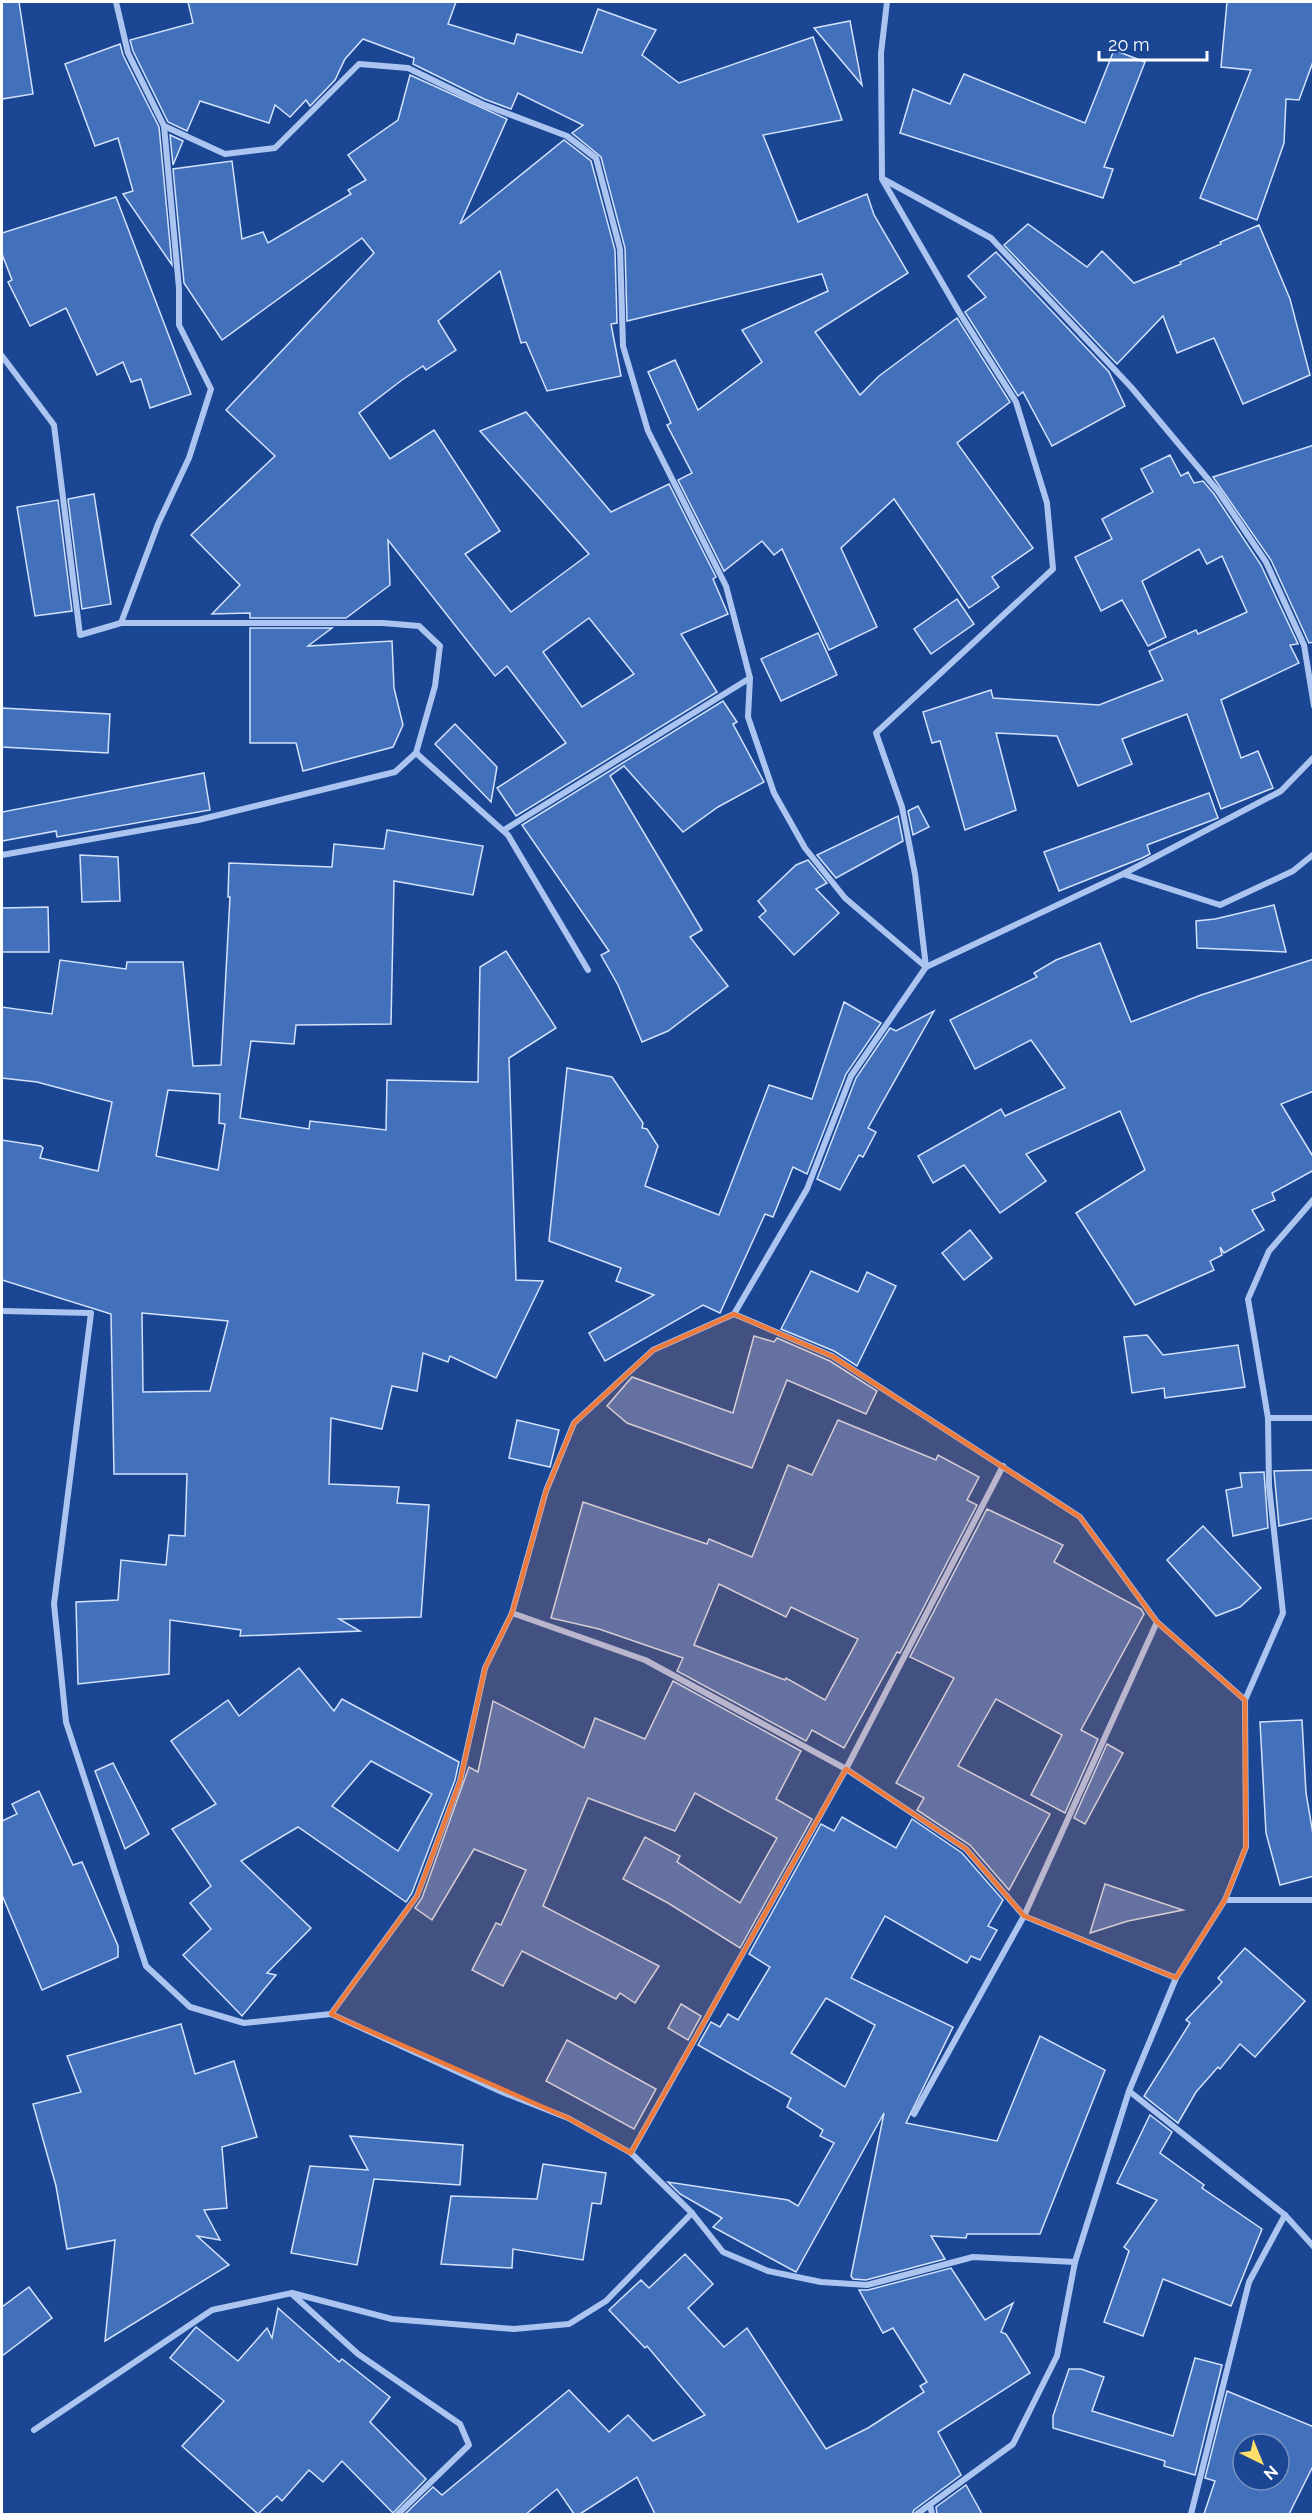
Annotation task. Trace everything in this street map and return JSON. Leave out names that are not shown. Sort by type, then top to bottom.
[{"type":"street","points":[[116,2],[128,53],[164,126],[179,288],[179,325],[211,389],[189,458],[158,524],[121,623]]},
{"type":"street","points":[[887,2],[881,53],[882,178],[959,312],[1016,402],[1047,503],[1053,569],[876,733],[902,807],[915,874],[926,967]]},
{"type":"street","points":[[164,126],[225,154],[275,148],[359,64],[408,68],[482,104],[567,136],[596,158],[620,249],[623,346],[648,431],[726,586],[750,678],[748,717],[774,793],[805,848],[845,898],[926,967]]},
{"type":"street","points":[[882,178],[991,238],[1131,387],[1218,491],[1266,562],[1304,645],[1314,706]]},
{"type":"street","points":[[2,356],[54,426],[80,636],[121,623],[383,623],[419,626],[440,646],[435,686],[416,753],[394,772],[221,814],[2,855]]},
{"type":"street","points":[[504,830],[750,678]]},
{"type":"street","points":[[416,753],[504,830],[588,970]]},
{"type":"street","points":[[331,2014],[417,1896],[460,1781],[485,1668],[512,1613],[546,1491],[574,1423],[653,1350],[734,1314],[807,1189],[851,1076],[926,967],[1123,874],[1281,790],[1314,757]]},
{"type":"street","points":[[1123,874],[1220,905],[1293,871],[1314,854]]},
{"type":"street","points":[[917,2514],[1012,2444],[1058,2356],[1075,2262],[1129,2091],[1176,1978],[1225,1900],[1246,1846],[1245,1700],[1283,1613],[1269,1486],[1268,1418],[1248,1299],[1269,1251],[1314,1199]]},
{"type":"street","points":[[2,1311],[91,1313],[54,1604],[66,1722],[146,1966],[190,2007],[244,2024],[331,2014],[568,2118],[631,2153],[692,2213],[723,2252],[768,2271],[821,2282],[867,2285],[973,2257],[1075,2262]]},
{"type":"street","points":[[734,1314],[832,1356],[1080,1517],[1157,1622],[1245,1700]]},
{"type":"street","points":[[1268,1418],[1314,1418]]},
{"type":"street","points":[[631,2153],[846,1769],[1003,1466]]},
{"type":"street","points":[[512,1613],[645,1660],[846,1769],[966,1849],[1024,1916],[1176,1978]]},
{"type":"street","points":[[914,2114],[1024,1916],[1157,1622]]},
{"type":"street","points":[[1225,1900],[1314,1900]]},
{"type":"street","points":[[1129,2091],[1286,2215],[1314,2247]]},
{"type":"street","points":[[34,2430],[212,2310],[292,2293],[392,2319],[514,2329],[569,2324],[606,2301],[692,2213]]},
{"type":"street","points":[[1191,2514],[1249,2282],[1286,2215]]},
{"type":"street","points":[[292,2293],[358,2354],[460,2424],[469,2445],[398,2514]]},
{"type":"street","points":[[930,2505],[932,2514]]},
{"type":"highlighted area","points":[[734,1314],[832,1356],[1080,1517],[1157,1622],[1245,1700],[1246,1847],[1225,1900],[1176,1978],[1024,1916],[966,1849],[846,1769],[631,2153],[568,2118],[331,2014],[417,1896],[460,1781],[485,1668],[512,1613],[546,1491],[574,1423],[653,1350]]},
{"type":"building","points":[[2,2],[19,2],[33,94],[2,99]]},
{"type":"building","points":[[188,2],[456,2],[448,24],[514,44],[517,34],[582,53],[598,9],[656,30],[642,55],[679,83],[813,37],[842,120],[763,135],[798,222],[867,194],[874,215],[908,273],[815,332],[860,395],[879,376],[957,318],[1010,402],[957,443],[1033,548],[992,577],[999,587],[969,608],[894,499],[841,548],[877,627],[829,650],[782,549],[774,555],[762,541],[724,571],[678,480],[692,473],[667,425],[671,423],[648,372],[675,360],[698,410],[762,362],[742,330],[828,291],[822,274],[627,321],[625,248],[601,157],[572,133],[583,125],[518,93],[511,109],[484,99],[413,64],[414,58],[363,39],[345,59],[335,80],[310,106],[306,100],[290,117],[275,105],[269,123],[200,101],[187,131],[168,122],[133,51],[130,40],[193,23]]},
{"type":"building","points":[[1227,2],[1314,2],[1314,59],[1299,100],[1286,99],[1284,143],[1257,220],[1200,198],[1251,70],[1221,67]]},
{"type":"building","points":[[850,21],[862,85],[814,28]]},
{"type":"building","points":[[120,44],[123,55],[159,127],[172,265],[123,194],[133,191],[118,138],[95,146],[65,64]]},
{"type":"building","points":[[1114,50],[1145,62],[1104,167],[1113,169],[1103,198],[900,133],[913,89],[950,104],[964,74],[1085,123]]},
{"type":"building","points":[[410,75],[507,119],[460,224],[564,140],[591,161],[615,250],[617,323],[611,324],[621,376],[547,391],[526,342],[521,343],[500,271],[438,321],[456,350],[426,370],[423,366],[359,413],[390,459],[434,430],[500,531],[465,554],[511,612],[589,554],[480,431],[526,412],[611,512],[669,484],[716,577],[713,579],[728,614],[681,634],[717,692],[516,816],[497,788],[566,743],[507,666],[495,676],[388,540],[390,585],[346,618],[250,618],[250,613],[212,614],[240,585],[191,535],[275,456],[226,410],[374,253],[362,238],[222,340],[184,283],[173,169],[232,161],[242,239],[263,232],[268,243],[351,194],[348,190],[366,180],[348,155],[398,120]],"holes":[[[589,618],[634,674],[582,707],[543,652]]]},
{"type":"building","points":[[170,135],[183,141],[173,165]]},
{"type":"building","points":[[116,197],[191,394],[150,408],[141,379],[131,382],[123,362],[97,375],[66,308],[30,326],[8,282],[12,280],[2,254],[2,233]]},
{"type":"building","points":[[1028,224],[1087,267],[1102,251],[1134,283],[1181,264],[1180,262],[1259,225],[1290,299],[1310,375],[1243,404],[1214,338],[1177,353],[1163,316],[1117,364],[1004,245]]},
{"type":"building","points":[[996,252],[1109,372],[1125,406],[1052,446],[1023,392],[1018,396],[965,312],[986,297],[968,276]]},
{"type":"building","points":[[1314,445],[1314,642],[1309,643],[1271,560],[1213,477]]},
{"type":"building","points":[[1170,455],[1181,476],[1188,472],[1194,483],[1203,481],[1214,494],[1261,565],[1298,644],[1290,645],[1299,663],[1221,700],[1241,758],[1258,751],[1273,788],[1221,809],[1187,714],[1122,739],[1132,764],[1078,786],[1057,736],[996,733],[1016,810],[965,830],[940,741],[932,743],[923,712],[991,690],[993,698],[1099,705],[1163,680],[1149,651],[1196,630],[1198,634],[1247,612],[1222,556],[1207,564],[1199,549],[1142,581],[1166,637],[1148,646],[1122,600],[1101,611],[1075,557],[1112,539],[1102,519],[1153,492],[1141,469]]},
{"type":"building","points":[[94,494],[111,604],[82,609],[68,499]]},
{"type":"building","points":[[58,500],[72,611],[35,616],[17,507]]},
{"type":"building","points":[[957,599],[974,624],[931,654],[914,629]]},
{"type":"building","points":[[250,628],[332,628],[308,646],[392,641],[394,688],[403,725],[393,747],[303,771],[296,743],[250,743]]},
{"type":"building","points":[[818,633],[837,675],[781,701],[761,659]]},
{"type":"building","points":[[723,701],[737,722],[733,724],[764,782],[718,807],[683,832],[624,766],[610,776],[702,930],[690,937],[728,986],[668,1031],[642,1042],[618,985],[601,955],[609,951],[522,825]]},
{"type":"building","points":[[2,708],[110,714],[108,753],[2,747]]},
{"type":"building","points":[[455,724],[497,767],[491,802],[435,744]]},
{"type":"building","points":[[204,773],[210,810],[57,837],[56,831],[2,841],[2,812]]},
{"type":"building","points":[[1209,793],[1218,818],[1147,845],[1150,854],[1059,891],[1044,852]]},
{"type":"building","points":[[918,806],[929,827],[913,835],[908,811]]},
{"type":"building","points":[[898,816],[903,841],[836,878],[817,855]]},
{"type":"building","points":[[387,830],[483,846],[473,895],[394,881],[391,1024],[296,1025],[294,1044],[251,1041],[240,1118],[309,1129],[310,1121],[386,1130],[387,1080],[478,1082],[480,967],[506,951],[556,1028],[509,1058],[516,1280],[543,1281],[496,1378],[450,1356],[448,1362],[423,1353],[417,1391],[392,1386],[382,1429],[331,1418],[329,1484],[399,1487],[397,1503],[429,1505],[421,1617],[339,1619],[360,1631],[240,1636],[241,1630],[170,1620],[169,1674],[78,1684],[76,1602],[118,1600],[121,1560],[166,1565],[169,1535],[185,1536],[187,1474],[114,1474],[111,1314],[2,1280],[2,1140],[41,1146],[43,1148],[40,1158],[98,1171],[112,1102],[37,1082],[2,1078],[2,1007],[52,1014],[60,960],[126,969],[127,962],[183,962],[193,1066],[221,1065],[230,897],[228,897],[229,863],[332,867],[334,844],[384,849]],"holes":[[[168,1090],[220,1094],[219,1123],[225,1124],[218,1170],[156,1156]],[[142,1313],[228,1321],[210,1391],[143,1392]]]},
{"type":"building","points":[[80,855],[118,857],[120,901],[82,902]]},
{"type":"building","points":[[808,860],[827,883],[816,889],[839,913],[794,955],[759,917],[766,911],[758,901],[796,865]]},
{"type":"building","points":[[1274,905],[1286,952],[1197,948],[1196,921],[1215,919]]},
{"type":"building","points":[[48,907],[49,952],[2,952],[2,908]]},
{"type":"building","points":[[1100,943],[1131,1022],[1201,995],[1314,959],[1314,1091],[1281,1104],[1314,1158],[1314,1170],[1272,1193],[1275,1200],[1252,1210],[1264,1230],[1224,1253],[1220,1247],[1222,1255],[1210,1261],[1214,1270],[1135,1305],[1076,1213],[1145,1170],[1120,1111],[1026,1154],[1046,1181],[1000,1213],[964,1165],[933,1183],[918,1156],[1001,1109],[1005,1116],[1065,1088],[1031,1040],[975,1069],[950,1020],[1037,977],[1034,973],[1056,960]]},
{"type":"building","points":[[844,1002],[881,1023],[846,1074],[807,1174],[793,1167],[773,1217],[765,1214],[720,1313],[703,1305],[605,1361],[589,1333],[654,1295],[616,1281],[621,1268],[549,1241],[567,1068],[612,1077],[643,1123],[642,1128],[647,1129],[658,1146],[645,1186],[719,1215],[769,1085],[812,1099]]},
{"type":"building","points":[[934,1011],[868,1128],[876,1132],[863,1157],[859,1155],[840,1190],[817,1179],[856,1078],[890,1028],[896,1031]]},
{"type":"building","points":[[970,1230],[992,1258],[964,1280],[942,1253]]},
{"type":"building","points":[[811,1271],[858,1292],[867,1272],[896,1286],[857,1366],[834,1351],[781,1329]]},
{"type":"building","points":[[1147,1335],[1163,1355],[1238,1345],[1245,1387],[1165,1398],[1164,1388],[1132,1393],[1124,1337]]},
{"type":"building","points":[[754,1336],[774,1342],[777,1338],[830,1361],[877,1391],[866,1414],[787,1380],[752,1468],[627,1423],[607,1406],[632,1377],[733,1413]]},
{"type":"building","points":[[517,1420],[559,1430],[550,1467],[509,1458]]},
{"type":"building","points":[[838,1420],[936,1460],[938,1455],[979,1477],[967,1500],[977,1505],[900,1653],[897,1652],[844,1748],[812,1730],[806,1741],[677,1671],[683,1658],[599,1629],[551,1618],[583,1502],[707,1544],[709,1539],[752,1557],[788,1465],[812,1475]],"holes":[[[719,1584],[786,1617],[791,1607],[858,1639],[825,1700],[786,1678],[785,1680],[694,1645]]]},
{"type":"building","points":[[1314,1470],[1314,1518],[1279,1526],[1274,1471]]},
{"type":"building","points":[[1264,1472],[1268,1528],[1233,1536],[1226,1490],[1242,1487],[1240,1473]]},
{"type":"building","points":[[987,1509],[1063,1545],[1054,1562],[1141,1609],[1144,1614],[1081,1730],[1098,1739],[1065,1813],[1031,1795],[1062,1735],[996,1699],[958,1766],[1050,1814],[1009,1890],[970,1845],[917,1810],[924,1798],[896,1783],[954,1678],[910,1657]]},
{"type":"building","points":[[1203,1526],[1261,1588],[1240,1607],[1216,1616],[1167,1560]]},
{"type":"building","points":[[299,1668],[334,1711],[342,1699],[459,1762],[455,1780],[412,1893],[406,1902],[298,1827],[241,1861],[311,1928],[267,1973],[276,1975],[242,2016],[183,1955],[211,1929],[190,1903],[211,1886],[172,1829],[216,1804],[171,1741],[228,1700],[239,1716]],"holes":[[[371,1761],[432,1794],[398,1851],[332,1806]]]},
{"type":"building","points":[[673,1681],[801,1751],[776,1799],[812,1819],[740,1948],[668,1903],[623,1879],[645,1837],[680,1856],[677,1862],[740,1903],[777,1838],[695,1793],[675,1831],[588,1798],[543,1906],[659,1966],[635,2003],[620,1993],[616,1999],[522,1951],[503,1986],[472,1970],[496,1923],[501,1925],[526,1870],[474,1849],[432,1920],[415,1908],[422,1898],[469,1767],[478,1772],[493,1701],[584,1748],[595,1718],[645,1739]]},
{"type":"building","points":[[1302,1720],[1306,1793],[1314,1840],[1314,1876],[1280,1885],[1266,1833],[1260,1722]]},
{"type":"building","points":[[1107,1744],[1123,1753],[1085,1824],[1074,1818]]},
{"type":"building","points":[[113,1763],[149,1834],[125,1849],[95,1771]]},
{"type":"building","points":[[39,1791],[73,1865],[82,1862],[118,1946],[118,1957],[42,1990],[2,1895],[2,1821],[17,1814],[12,1804]]},
{"type":"building","points":[[842,1817],[896,1848],[912,1819],[962,1853],[1003,1900],[988,1926],[997,1930],[980,1960],[971,1956],[967,1963],[885,1916],[851,1978],[953,2027],[906,2123],[997,2141],[1040,2036],[1105,2070],[1040,2234],[967,2234],[966,2238],[931,2236],[945,2259],[866,2280],[853,2279],[851,2276],[884,2113],[796,2272],[713,2227],[722,2218],[680,2194],[668,2182],[788,2200],[798,2206],[834,2143],[820,2136],[823,2130],[787,2107],[791,2098],[698,2045],[711,2022],[720,2027],[728,2014],[738,2020],[770,1967],[749,1954],[821,1824],[834,1831]],"holes":[[[826,1998],[875,2025],[845,2087],[791,2053]]]},
{"type":"building","points":[[1105,1884],[1183,1910],[1128,1921],[1090,1933]]},
{"type":"building","points":[[1245,1948],[1305,2001],[1255,2057],[1240,2044],[1220,2069],[1218,2067],[1196,2092],[1178,2123],[1144,2096],[1190,2023],[1186,2020],[1222,1982],[1218,1978]]},
{"type":"building","points":[[681,2004],[701,2016],[688,2040],[668,2028]]},
{"type":"building","points":[[181,2024],[195,2074],[234,2061],[257,2137],[222,2147],[227,2208],[204,2210],[220,2240],[197,2236],[229,2265],[105,2341],[115,2240],[67,2249],[56,2186],[33,2104],[81,2092],[67,2056]]},
{"type":"building","points":[[567,2040],[656,2089],[634,2129],[546,2081]]},
{"type":"building","points":[[1150,2115],[1172,2132],[1160,2153],[1204,2185],[1202,2188],[1262,2229],[1231,2306],[1163,2279],[1143,2336],[1104,2322],[1129,2251],[1124,2247],[1157,2200],[1117,2183]]},
{"type":"building","points":[[350,2136],[463,2145],[460,2185],[374,2179],[357,2265],[291,2253],[310,2166],[368,2170]]},
{"type":"building","points":[[543,2164],[606,2173],[601,2204],[592,2203],[583,2260],[513,2249],[512,2268],[441,2264],[451,2196],[537,2199]]},
{"type":"building","points":[[685,2254],[713,2284],[688,2308],[724,2347],[747,2328],[826,2449],[868,2428],[924,2392],[920,2386],[927,2382],[893,2328],[883,2333],[859,2290],[868,2290],[951,2268],[985,2320],[1013,2303],[1001,2332],[1006,2334],[1030,2373],[938,2432],[961,2475],[914,2510],[912,2514],[655,2514],[637,2477],[580,2514],[574,2514],[557,2489],[526,2514],[405,2514],[433,2487],[442,2495],[569,2390],[609,2432],[628,2415],[653,2441],[705,2415],[647,2346],[645,2348],[609,2310],[641,2280],[649,2288]]},
{"type":"building","points":[[29,2287],[52,2318],[2,2356],[2,2307]]},
{"type":"building","points":[[278,2308],[339,2362],[342,2359],[390,2397],[370,2422],[426,2479],[393,2513],[342,2461],[323,2482],[309,2470],[282,2501],[277,2496],[258,2514],[182,2446],[224,2401],[170,2358],[196,2327],[238,2361],[267,2328],[272,2338]]},
{"type":"building","points":[[1195,2358],[1222,2365],[1195,2475],[1164,2466],[1165,2461],[1053,2428],[1053,2416],[1069,2369],[1081,2369],[1104,2377],[1092,2411],[1173,2436]]},
{"type":"building","points":[[1227,2391],[1314,2427],[1314,2464],[1289,2514],[1204,2514],[1215,2481],[1205,2478]]},
{"type":"building","points":[[966,2485],[982,2514],[937,2514],[936,2507]]}]
